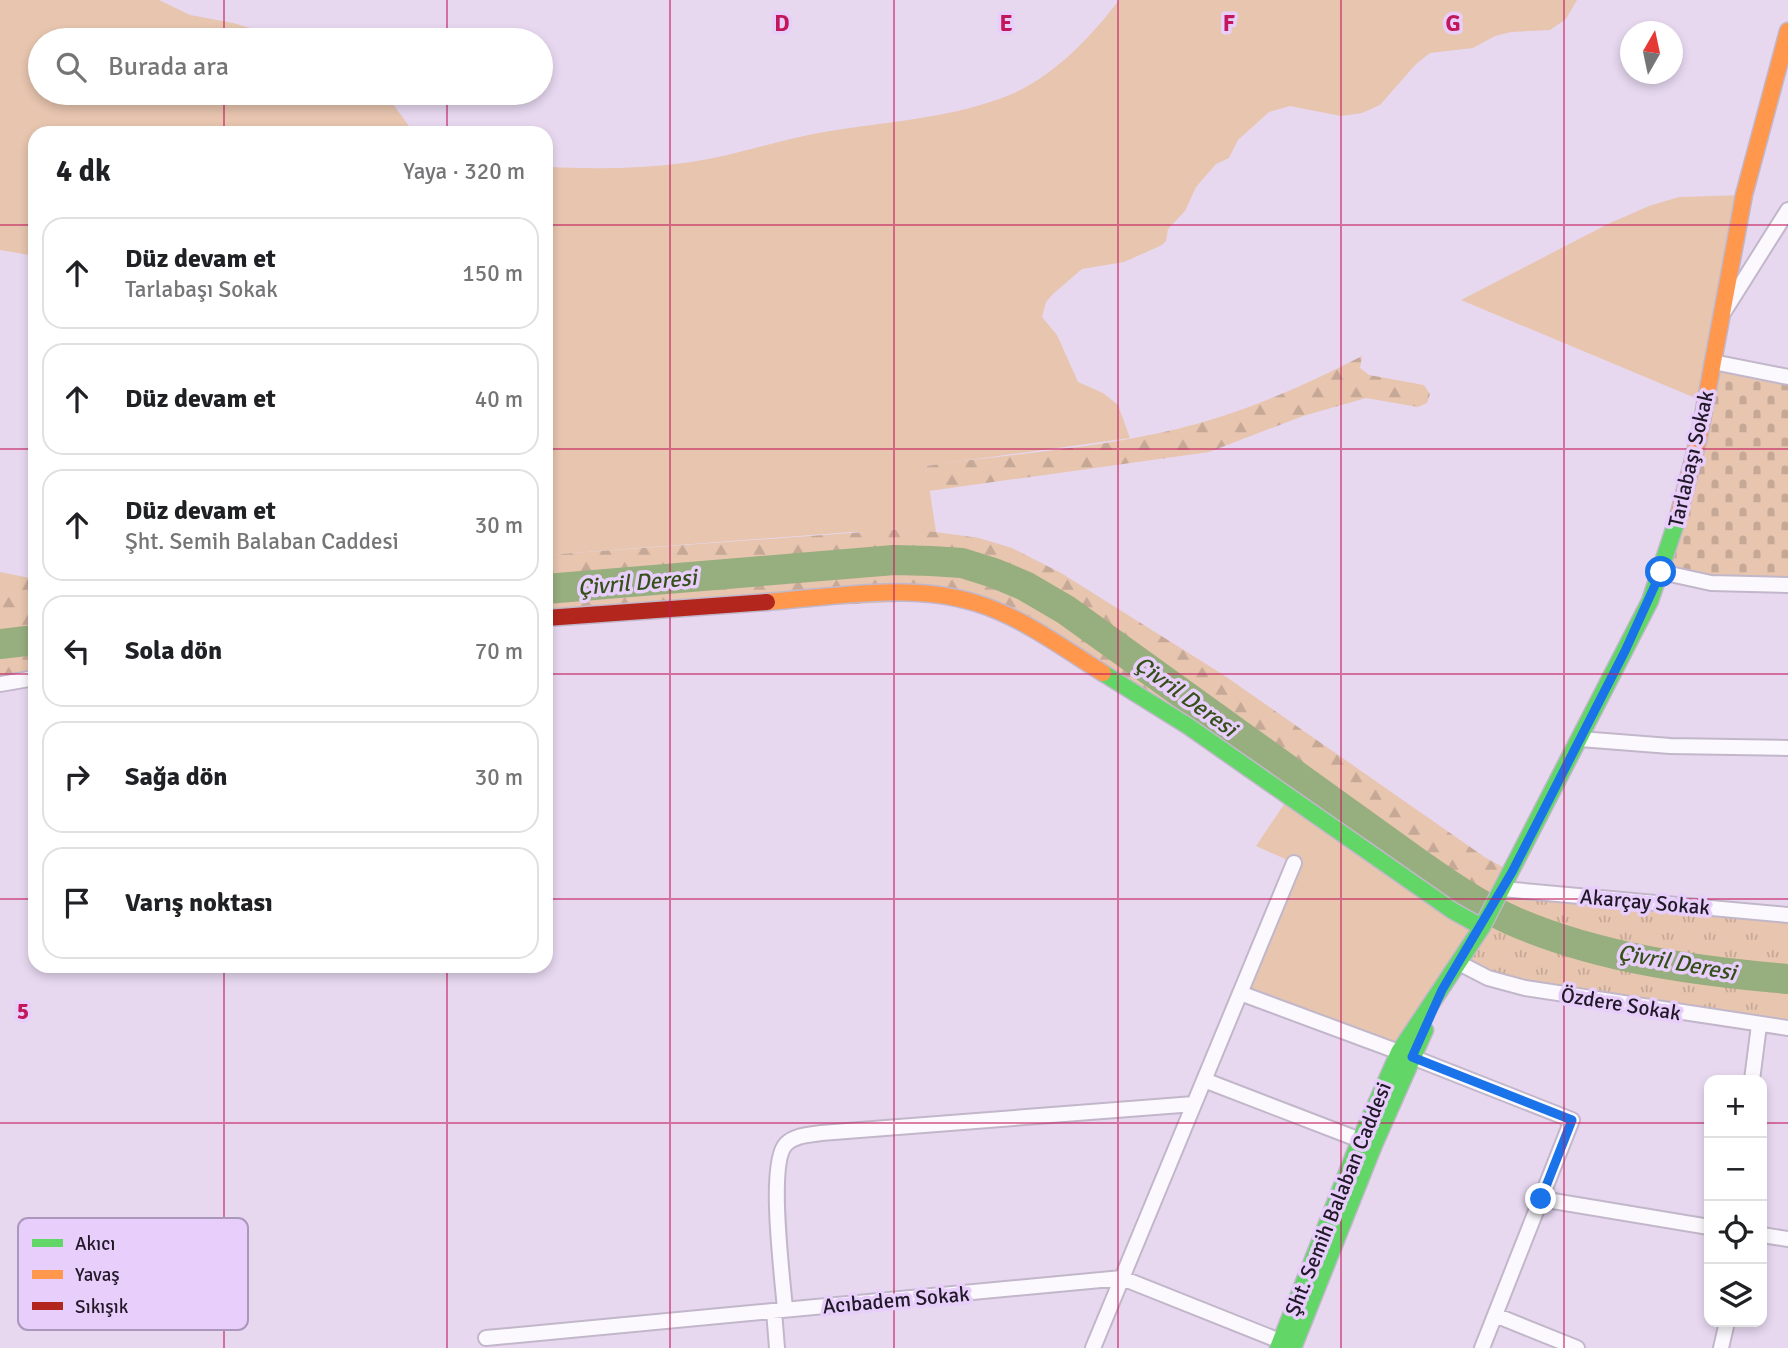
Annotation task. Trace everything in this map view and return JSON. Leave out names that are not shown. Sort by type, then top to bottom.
[{"type":"street","name":"Tarlabaşı Sokak","points":[[1483,925],[1650,601],[1661,572],[1699,437],[1744,195],[1788,31]]},
{"type":"street","points":[[1723,315],[1788,210]]},
{"type":"street","points":[[1713,362],[1788,377]]},
{"type":"street","points":[[1661,572],[1711,583],[1788,585]]},
{"type":"street","points":[[553,617],[894,593],[942,595],[977,603],[1030,627],[1188,726],[1453,911],[1483,925]]},
{"type":"street","points":[[0,684],[28,679]]},
{"type":"street","points":[[1580,738],[1670,746],[1788,748]]},
{"type":"street","points":[[1093,1348],[1294,863]]},
{"type":"street","name":"Akarçay Sokak","points":[[1500,894],[1788,915]]},
{"type":"street","name":"Şht. Semih Balaban Caddesi","points":[[1289,1346],[1360,1140],[1442,990],[1483,925]]},
{"type":"street","name":"Özdere Sokak","points":[[1459,962],[1488,978],[1525,988],[1788,1028]]},
{"type":"street","points":[[1240,993],[1406,1054],[1572,1120],[1482,1348]]},
{"type":"street","points":[[1753,1075],[1759,1025]]},
{"type":"street","name":"Şht. Semih Balaban Caddesi","points":[[1289,1346],[1374,1145],[1406,1054]]},
{"type":"street","points":[[1204,1080],[1360,1140]]},
{"type":"street","points":[[777,1348],[780,1311],[776,1172],[782,1148],[793,1139],[821,1133],[1194,1104]]},
{"type":"street","points":[[1541,1199],[1704,1226]]},
{"type":"street","points":[[1767,1236],[1788,1239]]},
{"type":"street","name":"Acıbadem Sokak","points":[[486,1338],[1122,1279],[1289,1346]]},
{"type":"street","points":[[1495,1315],[1577,1348]]},
{"type":"street","points":[[1721,1348],[1726,1327]]},
{"type":"green space","points":[[0,0],[159,0],[190,15],[250,28],[28,28],[28,105],[394,105],[409,126],[28,126],[28,255],[0,250]]},
{"type":"green space","points":[[1119,0],[1577,0],[1566,19],[1550,30],[1511,32],[1495,36],[1473,48],[1430,53],[1416,64],[1380,105],[1362,113],[1341,116],[1290,106],[1269,112],[1238,140],[1229,158],[1216,164],[1196,187],[1185,211],[1168,229],[1166,241],[1162,245],[1124,262],[1082,269],[1053,294],[1046,302],[1042,317],[1057,335],[1078,382],[1103,393],[1118,405],[1130,438],[926,466],[936,532],[852,532],[553,554],[553,167],[615,168],[684,163],[720,157],[806,135],[967,109],[1028,86],[1057,66],[1097,28]]},
{"type":"green space","points":[[1744,195],[1705,402],[1461,300],[1608,224],[1649,206],[1679,197]]},
{"type":"green space","points":[[1362,356],[1360,368],[1369,375],[1424,385],[1430,394],[1427,403],[1418,407],[1366,398],[1303,416],[1209,452],[929,491],[926,466],[1098,444],[1200,423],[1262,402]]},
{"type":"green space","points":[[1713,362],[1788,377],[1788,585],[1661,572]]},
{"type":"green space","points":[[892,530],[979,538],[1012,548],[1061,573],[1222,674],[1486,858],[1512,872],[1482,927],[1188,726],[964,599],[553,618],[553,554]]},
{"type":"green space","points":[[0,572],[28,578],[28,679],[0,684]]},
{"type":"green space","points":[[1289,797],[1482,927],[1399,1052],[1240,993],[1294,863],[1256,846]]},
{"type":"green space","points":[[1503,889],[1788,915],[1788,1028],[1581,998],[1459,963]]},
{"type":"waterway","name":"Çivril Deresi","points":[[553,588],[894,560],[962,563],[994,573],[1025,586],[1066,610],[1419,864],[1499,914],[1577,944],[1647,961],[1788,979]]},
{"type":"waterway","name":"Çivril Deresi","points":[[0,644],[28,641]]},
{"type":"traffic: fast","points":[[1278,1348],[1360,1140],[1399,1052],[1482,927],[1650,601],[1678,517]]},
{"type":"traffic: fast","points":[[1103,673],[1188,726],[1453,911],[1482,927]]},
{"type":"traffic: fast","points":[[1293,1348],[1374,1145],[1425,1030]]},
{"type":"traffic: slow","points":[[1678,517],[1699,437],[1744,195],[1788,31]]},
{"type":"traffic: slow","points":[[767,602],[899,592],[951,597],[1010,616],[1103,673]]},
{"type":"traffic: jam","points":[[553,617],[767,602]]},
{"type":"route","points":[[1541,1199],[1572,1120],[1412,1057],[1442,990],[1482,927],[1512,872],[1650,601],[1661,572]]}]
